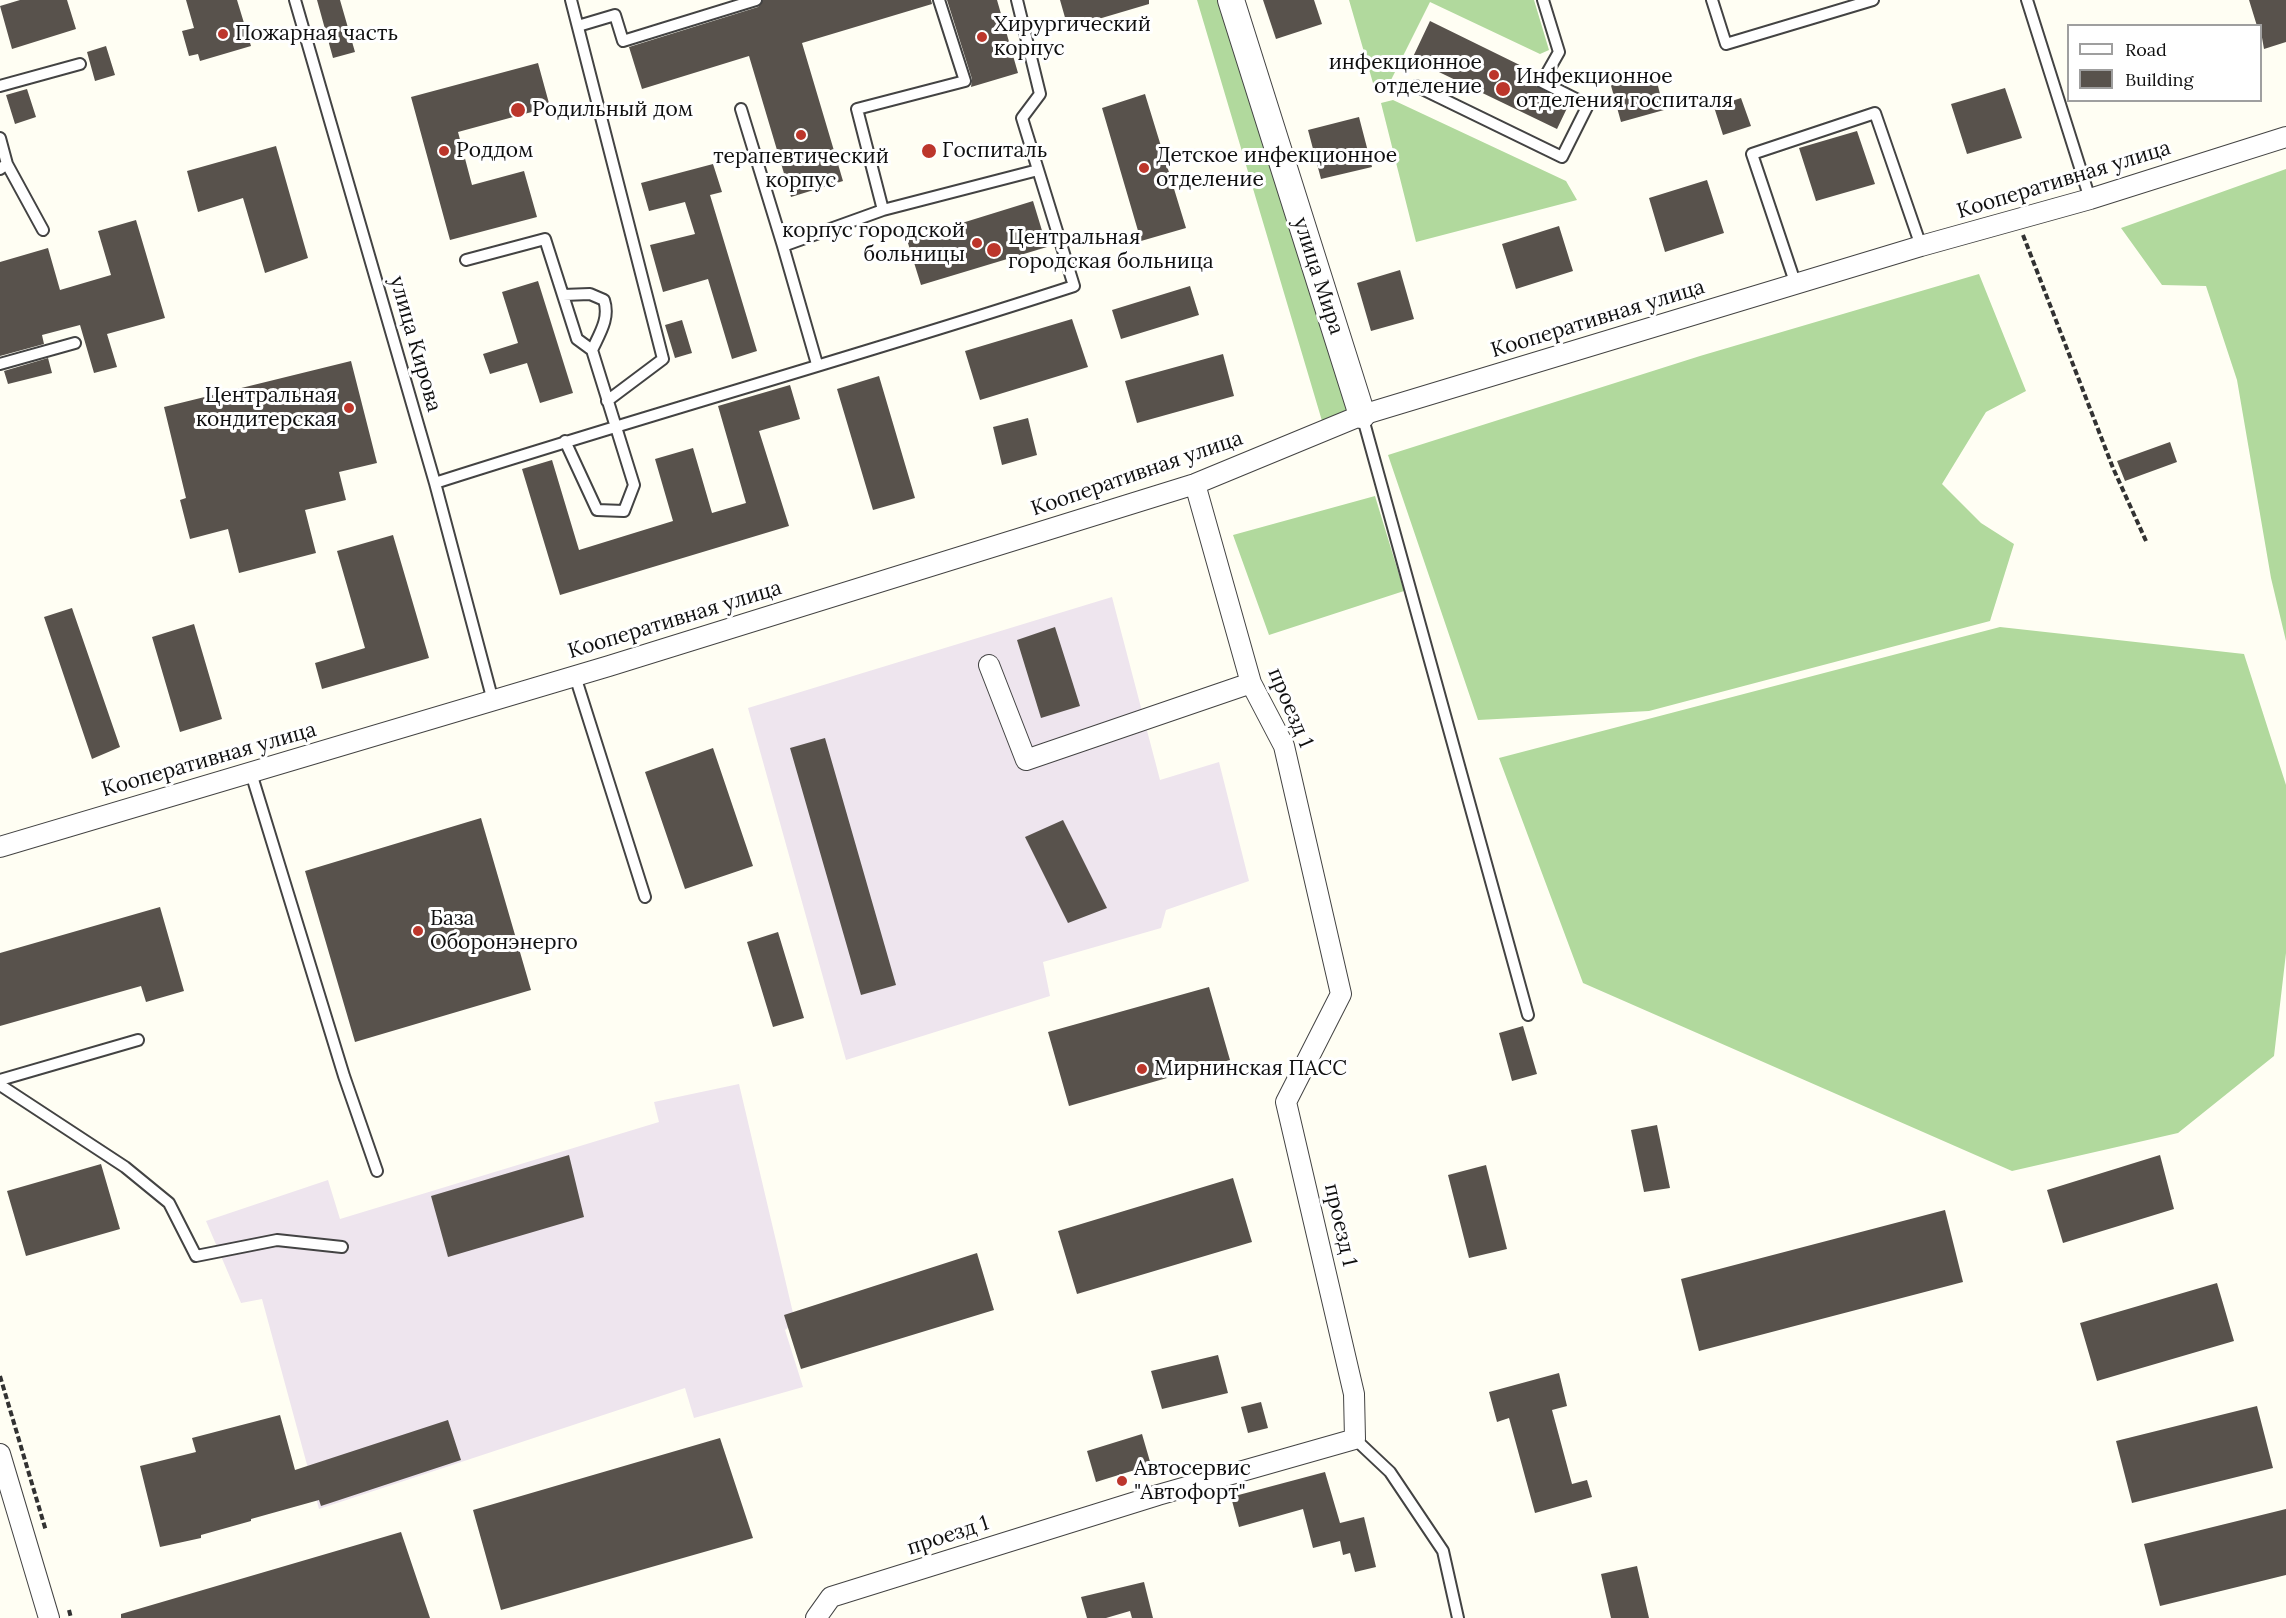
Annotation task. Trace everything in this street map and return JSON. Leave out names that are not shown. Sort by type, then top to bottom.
[{"type":"street","name":"улица Мира","points":[[1231,0],[1362,415]]},
{"type":"street","name":"Кооперативная улица","points":[[0,847],[493,701],[1195,484],[1362,415],[1921,246],[2090,199],[2286,137]]},
{"type":"street","name":"проезд 1","points":[[816,1618],[831,1598],[1158,1495],[1355,1438],[1354,1394],[1286,1102],[1341,994],[1284,746],[1251,683],[1195,484]]},
{"type":"street","points":[[989,665],[1026,760],[1251,683]]},
{"type":"street","points":[[0,1454],[49,1618]]},
{"type":"lane","name":"улица Кирова","points":[[295,0],[435,483],[493,701]]},
{"type":"lane","points":[[571,0],[663,359],[607,401]]},
{"type":"lane","points":[[578,26],[615,15],[623,41],[756,0]]},
{"type":"lane","points":[[883,210],[857,109],[965,81],[939,0]]},
{"type":"lane","points":[[435,483],[615,425],[938,330],[1074,286],[1022,118],[1040,94],[1017,0]]},
{"type":"lane","points":[[1416,86],[1562,157],[1588,105],[1542,82],[1559,52],[1543,0]]},
{"type":"lane","points":[[1712,0],[1726,44],[1853,3],[1873,0]]},
{"type":"lane","points":[[2027,0],[2090,199]]},
{"type":"lane","points":[[0,86],[80,64]]},
{"type":"lane","points":[[741,109],[817,364]]},
{"type":"lane","points":[[1796,285],[1752,153],[1875,113],[1921,246]]},
{"type":"lane","points":[[0,138],[3,167],[43,230]]},
{"type":"lane","points":[[783,246],[883,210],[1038,170]]},
{"type":"lane","points":[[466,260],[545,238],[577,339],[592,350],[634,485],[624,511],[597,510],[566,441]]},
{"type":"lane","points":[[563,295],[590,294],[604,300],[607,310],[605,321],[592,350]]},
{"type":"lane","points":[[0,364],[75,343]]},
{"type":"lane","points":[[1362,415],[1528,1015]]},
{"type":"lane","points":[[575,676],[645,897]]},
{"type":"lane","points":[[251,772],[344,1076],[376,1171]]},
{"type":"lane","points":[[0,1080],[138,1040]]},
{"type":"lane","points":[[0,1085],[124,1167],[169,1203],[196,1256],[277,1240],[342,1247]]},
{"type":"lane","points":[[1355,1438],[1390,1472],[1443,1551],[1458,1618]]},
{"type":"path","points":[[2018,220],[2109,458],[2146,541]]},
{"type":"path","points":[[0,1376],[49,1541]]},
{"type":"path","points":[[68,1607],[71,1618]]},
{"type":"shaded area","points":[[1112,597],[1160,780],[1219,762],[1249,881],[1166,910],[1161,928],[1043,962],[1050,996],[846,1060],[748,708]]},
{"type":"shaded area","points":[[739,1084],[793,1313],[793,1324],[785,1330],[803,1387],[694,1418],[685,1388],[319,1509],[262,1299],[241,1303],[206,1221],[328,1180],[340,1219],[659,1122],[654,1102]]},
{"type":"green space","points":[[1197,0],[1222,0],[1351,424],[1325,431]]},
{"type":"green space","points":[[1349,0],[1534,0],[1549,50],[1540,54],[1430,2],[1386,90],[1375,90]]},
{"type":"green space","points":[[1393,100],[1566,181],[1577,200],[1416,242],[1381,103]]},
{"type":"green space","points":[[2286,169],[2286,641],[2271,578],[2237,380],[2206,286],[2162,285],[2121,228]]},
{"type":"green space","points":[[1979,274],[2026,391],[1986,412],[1942,484],[1981,523],[2014,544],[1990,621],[1649,711],[1478,720],[1388,455],[1700,356]]},
{"type":"green space","points":[[1375,496],[1404,591],[1269,635],[1233,535]]},
{"type":"green space","points":[[2000,627],[2244,654],[2286,785],[2286,953],[2274,1056],[2178,1133],[2012,1171],[1583,983],[1499,758]]},
{"type":"building","points":[[20,0],[67,0],[76,29],[12,49],[0,6]]},
{"type":"building","points":[[186,0],[237,0],[251,46],[200,61],[198,54],[189,56],[182,31],[194,28]]},
{"type":"building","points":[[317,0],[340,0],[355,52],[333,58]]},
{"type":"building","name":"терапевтический корпус","points":[[763,0],[931,0],[932,4],[802,43],[843,181],[791,197],[749,56],[642,89],[629,47],[758,7]]},
{"type":"building","name":"Хирургический корпус","points":[[947,0],[997,0],[1018,73],[971,87],[972,79]]},
{"type":"building","points":[[1060,0],[1149,0],[1149,4],[1068,28]]},
{"type":"building","points":[[1263,0],[1314,0],[1322,24],[1276,39]]},
{"type":"building","points":[[2249,0],[2286,0],[2286,42],[2264,49],[2262,24],[2256,24]]},
{"type":"building","name":"инфекционное отделение","points":[[1430,21],[1538,74],[1536,86],[1569,104],[1557,129],[1412,59]]},
{"type":"building","points":[[106,46],[115,75],[95,81],[87,52]]},
{"type":"building","name":"Роддом","points":[[538,63],[550,107],[458,132],[472,185],[524,171],[537,217],[450,240],[411,97]]},
{"type":"building","points":[[1654,70],[1664,110],[1621,122],[1610,82]]},
{"type":"building","points":[[2005,88],[2022,138],[1967,154],[1951,104]]},
{"type":"building","points":[[27,89],[36,117],[15,124],[6,95]]},
{"type":"building","name":"Детское инфекционное отделение","points":[[1145,94],[1186,228],[1141,241],[1102,108]]},
{"type":"building","points":[[1741,98],[1751,126],[1723,135],[1714,107]]},
{"type":"building","points":[[1359,117],[1372,167],[1321,179],[1308,130]]},
{"type":"building","points":[[1857,131],[1875,184],[1816,201],[1799,148]]},
{"type":"building","points":[[276,146],[308,258],[265,273],[243,198],[198,212],[187,171]]},
{"type":"building","points":[[713,164],[722,192],[710,195],[757,351],[732,359],[708,279],[663,292],[650,245],[695,234],[685,202],[649,211],[641,183]]},
{"type":"building","points":[[1707,180],[1724,233],[1665,252],[1649,198]]},
{"type":"building","name":"корпус городской больницы","points":[[1033,201],[1047,247],[921,285],[907,240]]},
{"type":"building","points":[[136,220],[165,318],[107,334],[117,367],[94,373],[80,325],[42,335],[44,344],[0,356],[0,262],[48,248],[60,290],[111,275],[98,231]]},
{"type":"building","points":[[1559,226],[1573,271],[1516,289],[1502,244]]},
{"type":"building","points":[[1400,270],[1414,319],[1371,331],[1357,283]]},
{"type":"building","points":[[538,281],[573,393],[540,403],[527,363],[490,374],[483,354],[518,343],[502,292]]},
{"type":"building","points":[[1190,286],[1199,315],[1121,339],[1112,310]]},
{"type":"building","points":[[1072,319],[1088,367],[980,400],[965,351]]},
{"type":"building","points":[[682,320],[692,353],[675,358],[665,325]]},
{"type":"building","points":[[1223,354],[1234,396],[1137,423],[1125,381]]},
{"type":"building","points":[[48,358],[52,373],[8,384],[4,371]]},
{"type":"building","points":[[351,361],[377,463],[339,472],[346,500],[305,510],[316,553],[239,573],[228,529],[190,539],[180,500],[186,498],[164,407]]},
{"type":"building","points":[[879,376],[915,498],[873,510],[837,389]]},
{"type":"building","points":[[790,385],[800,419],[759,431],[789,526],[560,595],[522,469],[552,460],[579,550],[673,521],[655,459],[693,448],[712,513],[746,503],[718,406]]},
{"type":"building","points":[[1028,418],[1037,455],[1002,465],[993,427]]},
{"type":"building","points":[[2170,442],[2177,462],[2125,481],[2117,461]]},
{"type":"building","points":[[393,535],[429,658],[322,689],[315,663],[365,648],[337,551]]},
{"type":"building","points":[[72,608],[120,747],[92,759],[44,617]]},
{"type":"building","points":[[194,624],[222,719],[180,732],[152,637]]},
{"type":"building","points":[[1055,627],[1080,706],[1041,718],[1017,640]]},
{"type":"building","points":[[825,738],[896,985],[861,995],[790,748]]},
{"type":"building","points":[[713,748],[753,866],[685,889],[645,772]]},
{"type":"building","name":"База Оборонэнерго","points":[[481,818],[531,990],[355,1042],[305,871]]},
{"type":"building","points":[[1063,820],[1107,908],[1068,923],[1025,837]]},
{"type":"building","points":[[160,907],[184,991],[146,1002],[141,986],[0,1026],[0,953]]},
{"type":"building","points":[[778,932],[804,1018],[773,1027],[747,942]]},
{"type":"building","points":[[1209,987],[1230,1060],[1069,1106],[1048,1032]]},
{"type":"building","points":[[1523,1026],[1537,1074],[1512,1081],[1499,1033]]},
{"type":"building","points":[[1657,1125],[1670,1188],[1644,1192],[1631,1130]]},
{"type":"building","points":[[569,1155],[584,1217],[448,1257],[431,1196]]},
{"type":"building","points":[[2160,1155],[2174,1209],[2063,1243],[2047,1190]]},
{"type":"building","points":[[101,1164],[120,1229],[26,1256],[7,1191]]},
{"type":"building","points":[[1486,1165],[1507,1249],[1469,1258],[1448,1175]]},
{"type":"building","points":[[1233,1178],[1252,1242],[1077,1294],[1058,1231]]},
{"type":"building","points":[[1945,1210],[1963,1282],[1699,1351],[1681,1279]]},
{"type":"building","points":[[977,1253],[994,1310],[801,1369],[784,1315]]},
{"type":"building","points":[[2217,1283],[2234,1341],[2097,1381],[2080,1323]]},
{"type":"building","points":[[1218,1355],[1228,1393],[1162,1409],[1151,1371]]},
{"type":"building","points":[[1559,1373],[1567,1406],[1552,1410],[1572,1484],[1587,1480],[1592,1497],[1535,1513],[1509,1418],[1497,1422],[1489,1392]]},
{"type":"building","points":[[1261,1402],[1268,1428],[1248,1433],[1241,1407]]},
{"type":"building","points":[[2257,1406],[2273,1468],[2132,1503],[2116,1441]]},
{"type":"building","points":[[280,1415],[295,1470],[448,1420],[461,1460],[321,1506],[319,1500],[201,1535],[201,1538],[160,1547],[140,1466],[196,1452],[192,1438]]},
{"type":"building","points":[[1142,1434],[1151,1465],[1096,1482],[1087,1451]]},
{"type":"building","points":[[720,1438],[753,1538],[501,1610],[473,1510]]},
{"type":"building","points":[[1325,1472],[1340,1523],[1364,1517],[1376,1567],[1355,1572],[1350,1553],[1343,1555],[1340,1541],[1313,1548],[1303,1509],[1239,1527],[1231,1497]]},
{"type":"building","points":[[2286,1509],[2286,1575],[2160,1606],[2144,1544]]},
{"type":"building","points":[[401,1532],[430,1618],[121,1618],[121,1614]]},
{"type":"building","points":[[1637,1566],[1649,1618],[1611,1618],[1601,1574]]},
{"type":"building","points":[[1144,1582],[1153,1618],[1132,1618],[1130,1611],[1106,1618],[1087,1618],[1081,1597]]},
{"type":"place","name":"Пожарная часть","points":[[223,34]]},
{"type":"place","name":"Хирургический корпус","points":[[982,37]]},
{"type":"place","name":"инфекционное отделение","points":[[1494,75]]},
{"type":"place","name":"Инфекционное отделения госпиталя","points":[[1503,89]]},
{"type":"place","name":"Родильный дом","points":[[518,110]]},
{"type":"place","name":"терапевтический корпус","points":[[801,135]]},
{"type":"place","name":"Роддом","points":[[444,151]]},
{"type":"place","name":"Госпиталь","points":[[929,151]]},
{"type":"place","name":"Детское инфекционное отделение","points":[[1144,168]]},
{"type":"place","name":"корпус городской больницы","points":[[977,243]]},
{"type":"place","name":"Центральная городская больница","points":[[994,250]]},
{"type":"place","name":"Центральная кондитерская","points":[[349,408]]},
{"type":"place","name":"База Оборонэнерго","points":[[418,931]]},
{"type":"place","name":"Мирнинская ПАСС","points":[[1142,1069]]},
{"type":"place","name":"Автосервис \"Автофорт\"","points":[[1122,1481]]}]
